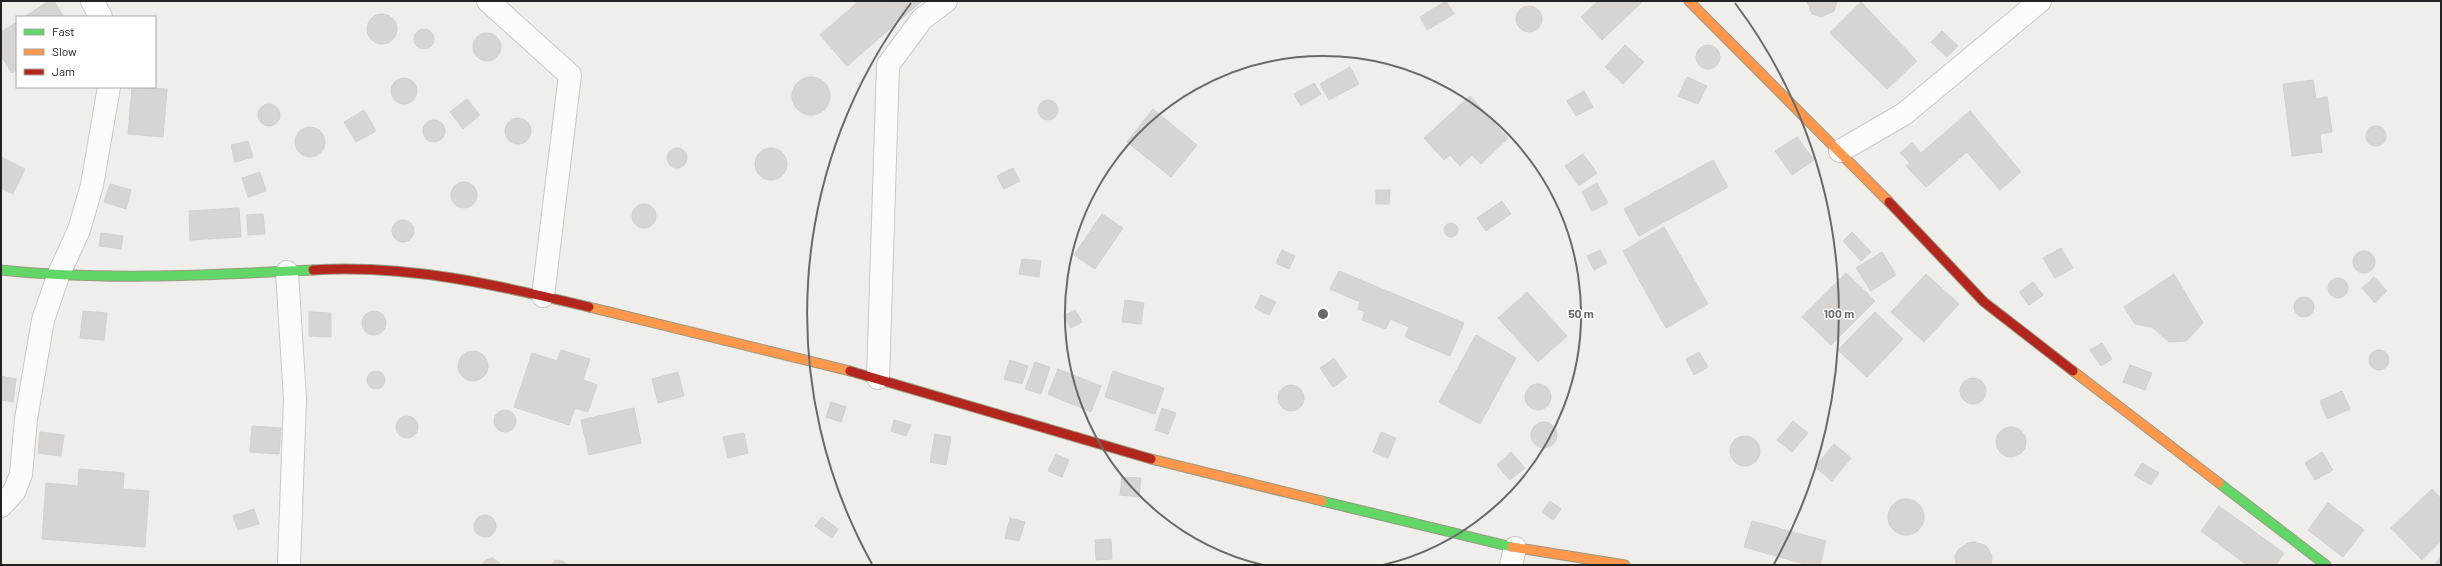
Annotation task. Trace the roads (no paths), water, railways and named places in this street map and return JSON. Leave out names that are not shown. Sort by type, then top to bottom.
[{"type":"street","points":[[92,1],[100,16]]},
{"type":"street","points":[[488,1],[570,76],[543,296]]},
{"type":"street","points":[[878,378],[888,65],[922,19],[946,1]]},
{"type":"street","points":[[1689,1],[1840,150],[1984,302],[2326,565]]},
{"type":"street","points":[[1840,150],[1904,114],[2040,1]]},
{"type":"street","points":[[1,506],[14,492],[21,474],[26,419],[43,320],[58,276],[79,230],[92,185],[109,88]]},
{"type":"street","points":[[1,270],[58,276],[200,276],[341,268],[391,270],[441,275],[543,296],[878,378],[1148,458],[1513,556],[1625,565]]},
{"type":"street","points":[[287,272],[295,399],[289,565]]}]
